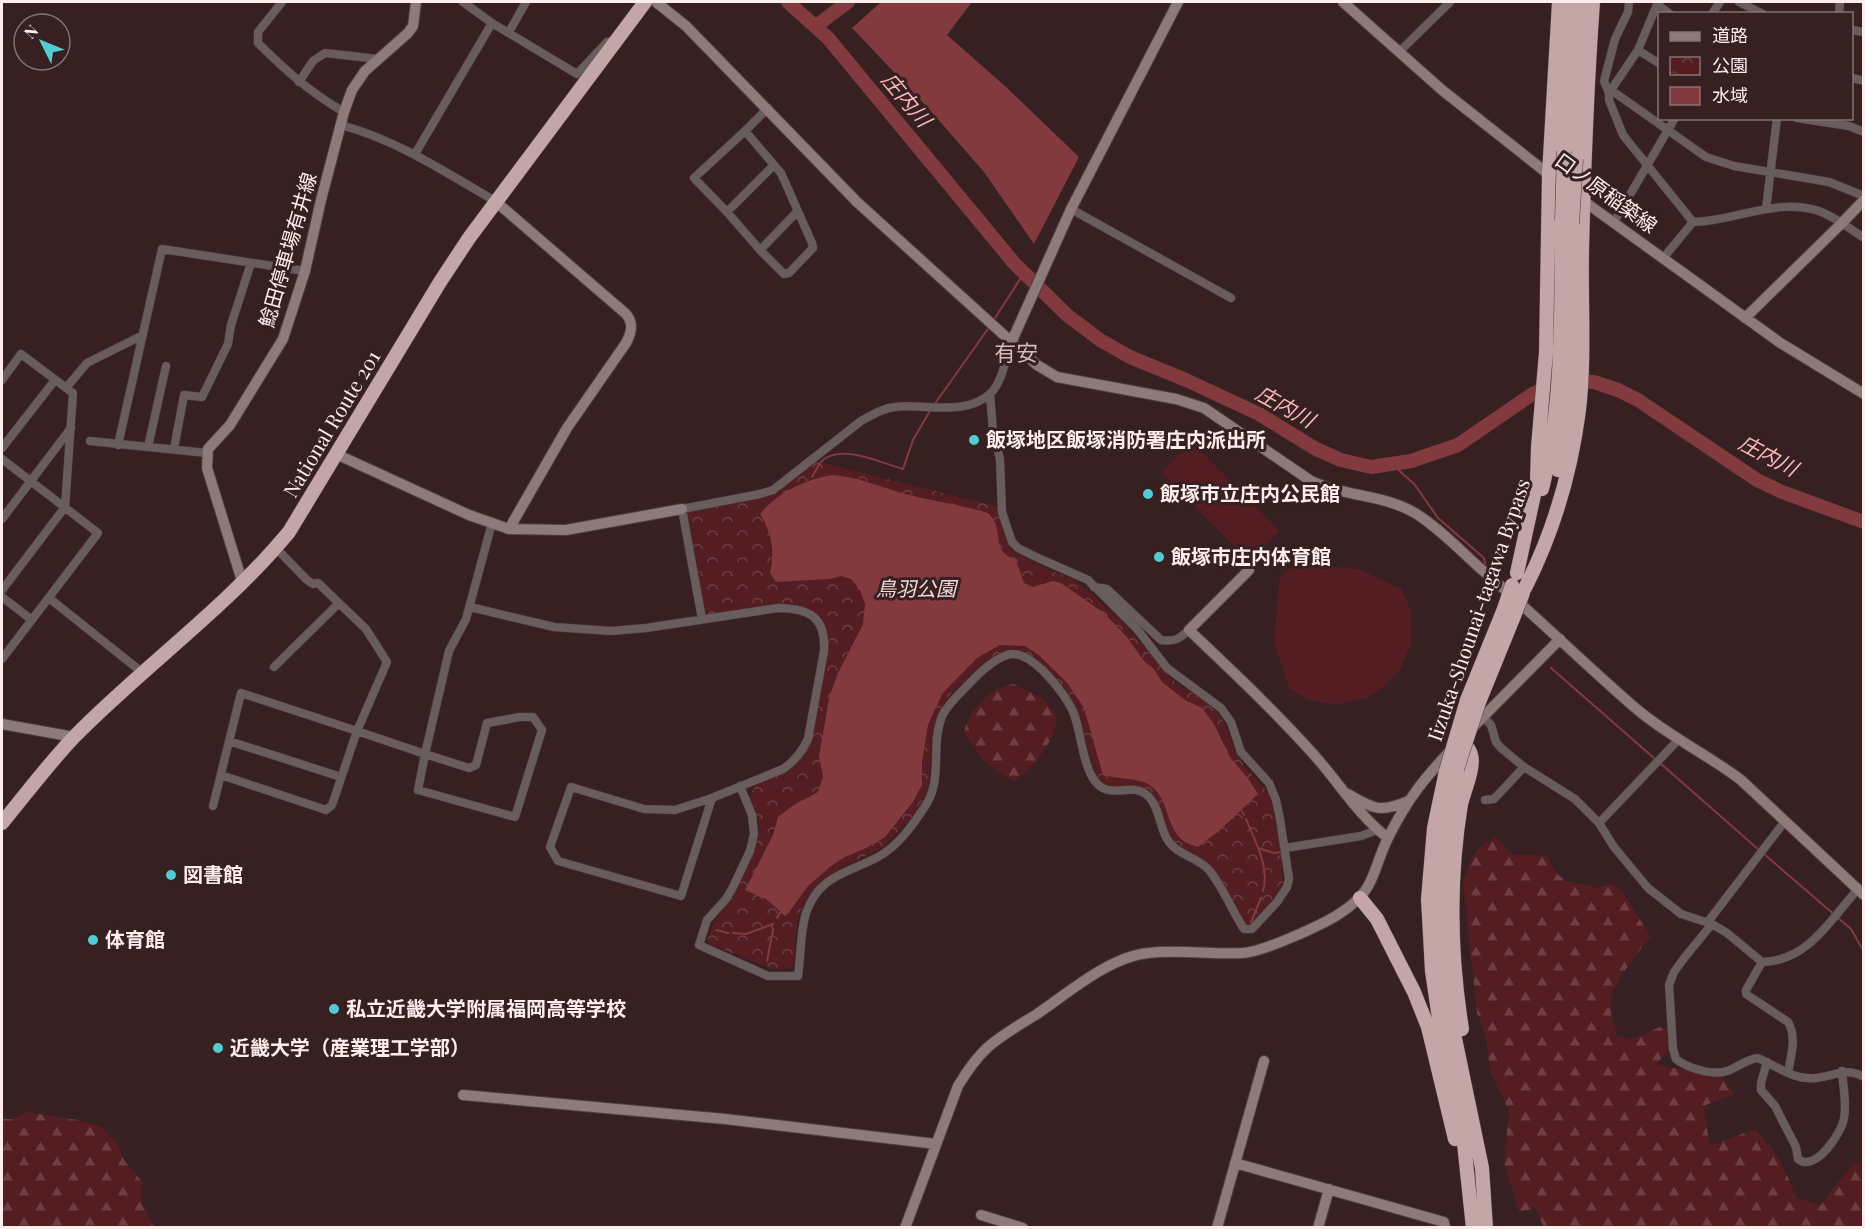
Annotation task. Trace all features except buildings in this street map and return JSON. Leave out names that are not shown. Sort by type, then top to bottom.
[{"type":"highway","points":[[1519,585],[1542,554],[1558,508],[1567,411],[1549,174],[1559,2]]},
{"type":"highway","name":"Iizuka-Shounai-tagawa Bypass","points":[[1569,2],[1570,155]]},
{"type":"highway","name":"Iizuka-Shounai-tagawa Bypass","points":[[1473,1227],[1463,1134],[1440,1025],[1432,971],[1428,899],[1434,828],[1473,701],[1519,585],[1547,469],[1567,411],[1564,353],[1567,222],[1580,2]]},
{"type":"highway","points":[[1519,585],[1537,481],[1541,412],[1564,353],[1584,202],[1593,2]]},
{"type":"highway","name":"National Route 201","points":[[2,823],[74,737],[276,548],[301,513],[440,282],[495,201],[643,4]]},
{"type":"highway","points":[[1461,740],[1471,753],[1472,761],[1462,802],[1455,851],[1452,908],[1454,965],[1482,1168]]},
{"type":"highway","name":"Iizuka-Shounai-tagawa Bypass","points":[[1452,770],[1440,902],[1443,966],[1452,1024],[1482,1168],[1486,1227]]},
{"type":"highway","points":[[1360,898],[1377,919],[1414,992],[1428,1027],[1473,1211]]},
{"type":"street","points":[[282,2],[258,32],[258,43],[320,99],[344,112]]},
{"type":"street","name":"鯰田停車場有井線","points":[[207,453],[240,410],[283,339],[304,271],[344,112],[352,90],[358,80],[401,40],[412,26],[416,2]]},
{"type":"street","points":[[463,2],[492,23],[577,74],[607,42],[616,40]]},
{"type":"street","points":[[509,32],[526,2]]},
{"type":"street","points":[[656,2],[686,26],[857,202],[1037,365],[1057,377],[1176,399],[1204,408],[1311,482],[1330,490],[1389,501],[1415,513],[1435,528],[1642,714],[1741,780],[1861,890],[1803,949],[1783,960],[1762,962],[1727,933],[1682,914],[1647,888],[1614,847],[1599,823],[1575,800],[1524,767],[1501,748],[1496,742],[1491,724],[1483,717]]},
{"type":"street","points":[[336,454],[492,524],[509,529],[566,530],[760,494],[773,489],[876,412],[904,406],[969,405],[990,394],[1000,377],[1011,343],[1071,209],[1178,2]]},
{"type":"street","name":"口ノ原稲築線","points":[[1343,2],[1442,90],[1584,202],[1664,257],[1779,342],[1863,394]]},
{"type":"street","points":[[1399,52],[1450,2]]},
{"type":"street","points":[[1629,2],[1628,12],[1615,39],[1604,81],[1610,92],[1706,158],[1734,166],[1829,182],[1863,198],[1842,224],[1745,318]]},
{"type":"street","points":[[1739,2],[1759,12]]},
{"type":"street","points":[[1658,3],[1638,50],[1610,92],[1609,100],[1623,135],[1693,222]]},
{"type":"street","points":[[415,154],[492,23]]},
{"type":"street","points":[[1638,50],[1658,63]]},
{"type":"street","points":[[299,82],[313,62],[325,53],[378,59]]},
{"type":"street","points":[[745,131],[782,173],[813,248],[789,273],[784,274],[760,250],[694,178],[768,108]]},
{"type":"street","points":[[1614,222],[1674,120]]},
{"type":"street","points":[[1766,210],[1777,120]]},
{"type":"street","points":[[1810,120],[1849,126],[1863,132]]},
{"type":"street","points":[[341,125],[370,133],[415,154],[495,201],[629,317],[632,328],[626,343],[567,428],[509,529]]},
{"type":"street","points":[[727,212],[774,165]]},
{"type":"street","points":[[1664,257],[1693,222],[1766,210],[1805,208],[1820,212],[1863,237]]},
{"type":"street","points":[[1071,209],[1231,298]]},
{"type":"street","points":[[760,250],[797,212]]},
{"type":"street","points":[[118,445],[162,249],[304,271]]},
{"type":"street","points":[[174,449],[184,394],[202,397],[228,344],[231,325],[251,263]]},
{"type":"street","points":[[66,388],[87,363],[143,335]]},
{"type":"street","points":[[2,380],[21,354],[73,393],[65,507],[2,590]]},
{"type":"street","points":[[148,447],[166,366]]},
{"type":"street","points":[[2,448],[55,380]]},
{"type":"street","points":[[740,786],[753,818],[754,834],[743,868],[726,899],[707,920],[699,945],[768,976],[798,976],[803,926],[816,893],[830,880],[850,868],[878,857],[896,845],[914,824],[929,801],[934,788],[938,728],[943,716],[950,704],[972,681],[988,666],[1008,654],[1027,657],[1065,697],[1073,712],[1090,773],[1097,786],[1109,791],[1136,790],[1149,796],[1155,806],[1164,836],[1171,846],[1209,869],[1244,929],[1252,929],[1287,887],[1289,879],[1276,800],[1269,783],[1241,752],[1231,722],[1221,708],[1167,668],[1137,629],[1081,576],[1036,557],[1018,548],[1012,542],[1002,512],[1000,459],[993,430],[990,394]]},
{"type":"street","points":[[2,519],[72,427]]},
{"type":"street","points":[[90,441],[207,453],[207,468],[242,581]]},
{"type":"street","points":[[2,459],[98,533],[2,659]]},
{"type":"street","points":[[682,509],[702,619]]},
{"type":"street","points":[[213,806],[241,693],[425,754],[469,768],[476,765],[487,723],[533,717],[542,730],[514,817],[418,790],[425,754],[449,651],[466,619],[492,524]]},
{"type":"street","points":[[221,775],[326,810],[332,805],[357,731],[387,662],[366,629],[318,583],[313,584],[307,580],[276,548]]},
{"type":"street","points":[[1094,587],[1107,589],[1161,640],[1170,642],[1179,640],[1249,570]]},
{"type":"street","points":[[2,597],[32,620]]},
{"type":"street","points":[[49,598],[143,673]]},
{"type":"street","points":[[274,667],[339,603]]},
{"type":"street","points":[[470,607],[554,627],[611,631],[646,628],[778,608],[802,610],[816,619],[825,637],[824,651],[808,739],[803,750],[793,762],[783,769],[712,798],[675,810],[644,809],[571,787],[550,848],[558,861],[681,896],[712,798]]},
{"type":"street","points":[[1189,630],[1302,742],[1355,808],[1388,838]]},
{"type":"street","points":[[905,1227],[958,1086],[970,1065],[990,1046],[1115,963],[1146,953],[1245,953],[1275,944],[1336,916],[1360,898],[1373,879],[1388,838],[1408,801],[1428,773],[1560,639]]},
{"type":"street","points":[[2,724],[74,737]]},
{"type":"street","points":[[1599,823],[1679,739]]},
{"type":"street","points":[[229,741],[341,777]]},
{"type":"street","points":[[1485,800],[1494,799],[1524,767]]},
{"type":"street","points":[[1342,791],[1382,810],[1408,801]]},
{"type":"street","points":[[1785,821],[1674,972],[1669,985],[1672,1037],[1676,1059],[1689,1067],[1717,1072],[1726,1072],[1758,1058],[1799,1077],[1818,1078],[1842,1071],[1856,1072],[1863,1077]]},
{"type":"street","points":[[1285,848],[1361,836],[1377,830]]},
{"type":"street","points":[[1762,962],[1746,994],[1788,1022],[1791,1027],[1793,1037],[1788,1073]]},
{"type":"street","points":[[1217,1227],[1264,1061]]},
{"type":"street","points":[[1767,1062],[1761,1090],[1775,1106],[1796,1147],[1798,1159],[1807,1163],[1817,1159],[1839,1133],[1845,1114],[1842,1071]]},
{"type":"street","points":[[463,1095],[725,1119],[936,1144]]},
{"type":"street","points":[[1235,1163],[1444,1222],[1445,1227]]},
{"type":"street","points":[[1318,1227],[1329,1189]]},
{"type":"street","points":[[981,1215],[1023,1227]]},
{"type":"green space","points":[[1192,442],[1280,531],[1249,561],[1161,472]]},
{"type":"green space","name":"鳥羽公園","points":[[816,461],[999,507],[1006,540],[1011,550],[1047,569],[1071,578],[1085,588],[1122,622],[1175,682],[1214,707],[1223,721],[1240,760],[1270,795],[1281,851],[1283,883],[1252,924],[1248,926],[1244,923],[1201,859],[1171,841],[1156,801],[1147,791],[1134,786],[1106,786],[1097,779],[1077,710],[1067,693],[1024,651],[1010,649],[986,660],[950,695],[938,715],[932,745],[928,790],[916,813],[882,848],[839,869],[819,883],[803,904],[797,923],[794,966],[780,970],[770,968],[709,944],[708,938],[712,927],[734,893],[755,851],[760,826],[750,799],[751,793],[757,784],[777,775],[807,746],[827,637],[816,615],[807,608],[795,604],[707,615],[702,609],[686,514],[689,510],[758,497]]},
{"type":"green space","points":[[1305,564],[1359,569],[1402,589],[1410,609],[1412,634],[1410,646],[1400,671],[1380,690],[1366,698],[1336,705],[1309,700],[1289,689],[1274,642],[1279,583],[1282,575],[1288,569]]},
{"type":"green space","points":[[1014,684],[1042,698],[1057,715],[1049,743],[1030,768],[1016,781],[993,768],[972,746],[964,732],[982,700],[997,689]]},
{"type":"green space","points":[[1496,837],[1511,854],[1548,856],[1555,872],[1566,881],[1598,888],[1611,884],[1622,891],[1651,937],[1628,966],[1613,991],[1611,1008],[1617,1036],[1633,1039],[1660,1027],[1666,1029],[1669,1050],[1656,1064],[1723,1078],[1735,1094],[1703,1106],[1710,1146],[1755,1129],[1780,1161],[1796,1197],[1820,1206],[1853,1163],[1863,1166],[1863,1227],[1544,1228],[1536,1208],[1519,1212],[1504,1163],[1509,1111],[1490,1071],[1486,1037],[1477,1013],[1463,882],[1472,857],[1484,844]]},
{"type":"green space","points":[[27,1112],[78,1120],[99,1126],[107,1132],[118,1144],[124,1160],[142,1182],[142,1204],[154,1227],[2,1227],[2,1119],[11,1119]]},
{"type":"water","points":[[881,2],[972,2],[947,35],[1005,86],[1079,157],[1034,244],[984,172],[928,108],[852,28]]},
{"type":"water","name":"鳥羽公園","points":[[832,475],[988,513],[995,523],[1001,550],[1016,560],[1024,583],[1033,587],[1053,581],[1061,583],[1104,613],[1126,636],[1145,662],[1154,669],[1162,682],[1185,700],[1202,708],[1214,724],[1230,757],[1258,794],[1220,830],[1198,847],[1185,842],[1172,826],[1155,789],[1143,782],[1103,775],[1084,708],[1068,684],[1039,655],[1025,646],[1000,645],[977,658],[942,694],[928,725],[922,762],[922,785],[913,802],[885,837],[831,866],[808,886],[785,916],[766,899],[745,890],[773,835],[778,817],[792,806],[818,792],[823,776],[819,757],[829,698],[838,673],[863,624],[865,604],[860,590],[851,579],[841,576],[830,579],[776,582],[770,573],[772,549],[770,535],[760,514],[775,499],[792,488]]},
{"type":"waterway","name":"庄内川","points":[[788,2],[828,38],[1014,263],[1067,315],[1100,340],[1130,357],[1259,414],[1316,449],[1341,460],[1371,467],[1411,461],[1458,445],[1531,395],[1559,381],[1594,382],[1638,400],[1757,480],[1782,492],[1864,522]]},
{"type":"waterway","points":[[816,26],[848,2]]},
{"type":"waterway","points":[[993,321],[1024,273]]},
{"type":"waterway","points":[[934,405],[990,326]]},
{"type":"waterway","points":[[812,477],[822,461],[839,454],[861,456],[903,469],[913,440],[931,409]]},
{"type":"waterway","points":[[1391,463],[1415,485],[1438,518],[1484,558],[1485,565]]},
{"type":"waterway","points":[[1487,585],[1487,599]]},
{"type":"waterway","points":[[1551,668],[1655,759]]},
{"type":"waterway","points":[[1660,763],[1759,850]]},
{"type":"waterway","points":[[1242,811],[1244,815]]},
{"type":"waterway","points":[[1246,819],[1263,863],[1265,873],[1263,891]]},
{"type":"waterway","points":[[1258,848],[1274,853],[1281,852]]},
{"type":"waterway","points":[[1764,854],[1851,929],[1864,952]]},
{"type":"waterway","points":[[1251,922],[1261,898]]},
{"type":"waterway","points":[[777,918],[781,911]]},
{"type":"waterway","points":[[733,933],[746,934],[773,924]]},
{"type":"waterway","points":[[767,961],[772,926]]},
{"type":"waterway","points":[[716,930],[728,933]]},
{"type":"place","name":"飯塚地区飯塚消防署庄内派出所","points":[[974,440]]},
{"type":"place","name":"飯塚市立庄内公民館","points":[[1148,494]]},
{"type":"place","name":"飯塚市庄内体育館","points":[[1159,557]]},
{"type":"place","name":"図書館","points":[[171,875]]},
{"type":"place","name":"体育館","points":[[93,940]]},
{"type":"place","name":"私立近畿大学附属福岡高等学校","points":[[334,1009]]},
{"type":"place","name":"近畿大学（産業理工学部）","points":[[218,1048]]},
{"type":"district","name":"有安","points":[[1016,353]]}]
